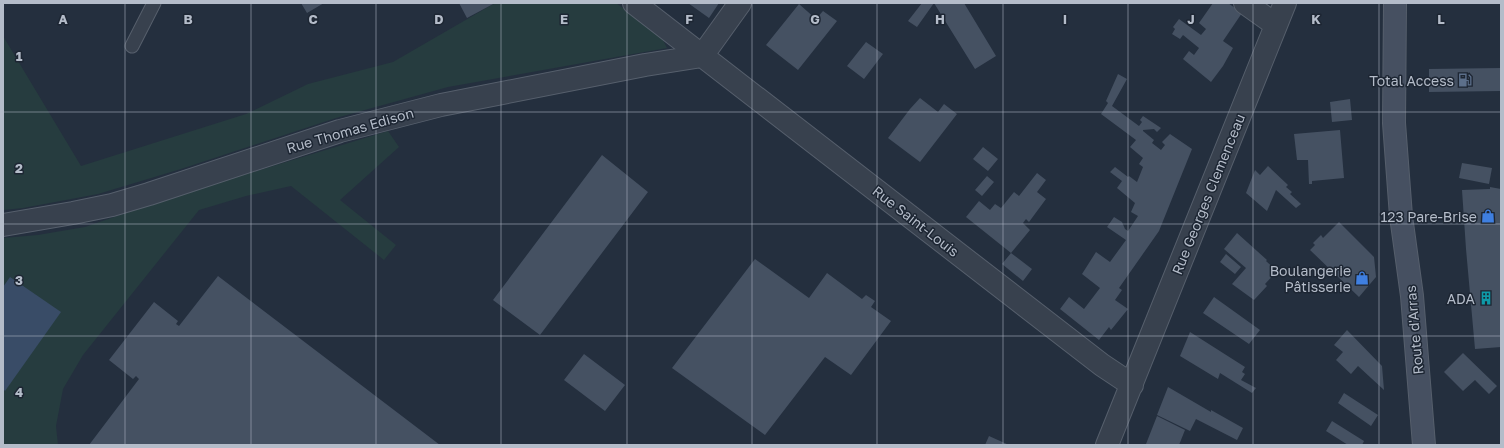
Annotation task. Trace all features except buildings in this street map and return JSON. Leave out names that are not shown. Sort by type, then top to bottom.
[{"type":"main road","name":"Route d'Arras","points":[[1395,3],[1394,123],[1401,216],[1412,296],[1424,445]]},
{"type":"main road","name":"Route d'Arras","points":[[1401,216],[1400,295],[1409,445]]},
{"type":"street","name":"Rue Saint-Louis","points":[[634,3],[1090,355],[1132,385]]},
{"type":"street","points":[[702,56],[740,3]]},
{"type":"street","points":[[1245,3],[1276,25]]},
{"type":"street","name":"Rue Georges Clemenceau","points":[[1107,445],[1285,3]]},
{"type":"street","name":"Rue Thomas Edison","points":[[3,225],[112,205],[340,131],[427,109],[645,65],[702,56]]},
{"type":"lane","points":[[132,46],[154,3]]},
{"type":"green space","points":[[495,3],[616,3],[661,36],[667,48],[448,87],[336,118],[181,169],[98,194],[23,208],[3,210],[3,36],[81,166],[246,114],[308,84],[393,62]]},
{"type":"green space","points":[[388,131],[399,147],[340,200],[396,245],[384,260],[291,186],[246,196],[199,210],[83,355],[63,389],[56,426],[58,445],[3,445],[3,389],[5,391],[10,278],[3,287],[3,238],[38,235],[85,227],[184,193]]},
{"type":"water","points":[[10,277],[61,312],[5,391],[3,389],[3,287]]},
{"type":"place","name":"Total Access","points":[[1465,80]]},
{"type":"place","name":"123 Pare-Brise","points":[[1488,216]]},
{"type":"place","name":"Boulangerie Pâtisserie","points":[[1362,278]]},
{"type":"place","name":"ADA","points":[[1486,298]]}]
